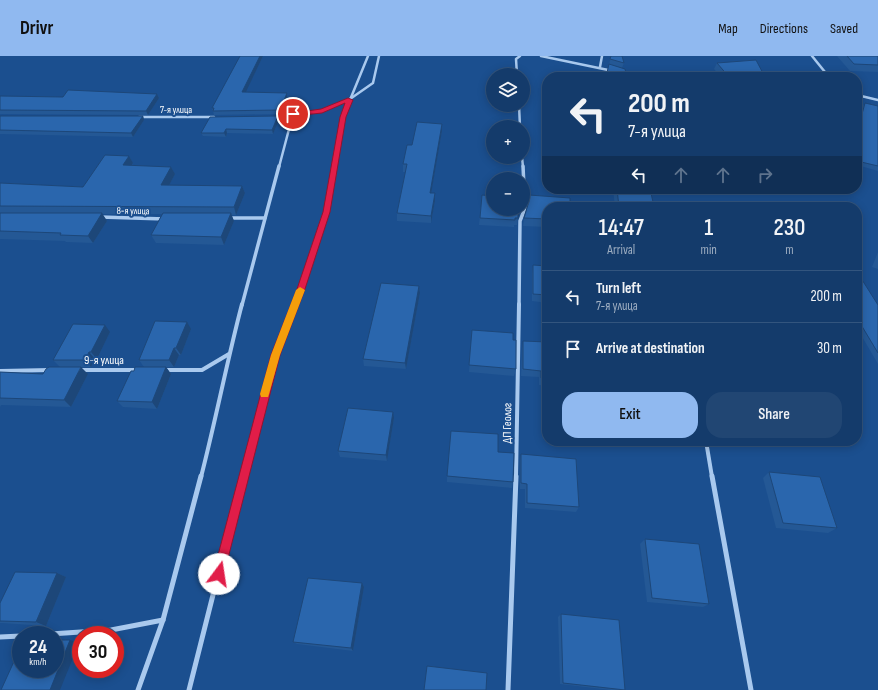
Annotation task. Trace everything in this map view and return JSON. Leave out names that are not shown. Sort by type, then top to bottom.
[{"type":"street","points":[[189,690],[237,497],[275,355],[301,289],[327,212],[343,117],[369,56]]},
{"type":"street","points":[[271,118],[322,111],[350,100],[373,83],[379,56]]},
{"type":"street","points":[[517,68],[516,59],[520,56]]},
{"type":"street","points":[[541,56],[600,67],[618,72]]},
{"type":"street","points":[[600,67],[602,56]]},
{"type":"street","points":[[812,56],[826,72]]},
{"type":"street","points":[[862,96],[878,100]]},
{"type":"street","points":[[138,690],[163,620],[216,424],[229,354],[293,114]]},
{"type":"street","name":"7-я улица","points":[[134,117],[220,117]]},
{"type":"street","name":"ДП Геолог","points":[[508,690],[517,447],[520,221],[525,208],[522,164]]},
{"type":"street","name":"8-я улица","points":[[92,217],[170,218]]},
{"type":"street","points":[[221,218],[265,218]]},
{"type":"street","points":[[158,370],[202,370],[229,354]]},
{"type":"street","points":[[0,371],[60,370]]},
{"type":"street","name":"9-я улица","points":[[75,370],[143,370]]},
{"type":"street","points":[[707,446],[751,690]]},
{"type":"street","points":[[64,633],[111,630],[163,620]]},
{"type":"street","points":[[0,637],[12,636]]},
{"type":"building","points":[[240,56],[260,56],[242,92],[287,93],[280,110],[213,111],[214,108],[212,108]]},
{"type":"building","points":[[611,56],[622,56],[624,63],[610,59]]},
{"type":"building","points":[[847,56],[878,56],[878,65],[854,64]]},
{"type":"building","points":[[756,60],[762,72],[725,72],[717,63]]},
{"type":"building","points":[[609,64],[625,69],[626,72],[607,72]]},
{"type":"building","points":[[68,90],[157,94],[146,111],[0,110],[0,96],[63,97]]},
{"type":"building","points":[[865,103],[878,106],[878,166],[862,162],[862,114]]},
{"type":"building","points":[[0,116],[143,116],[131,133],[0,130]]},
{"type":"building","points":[[278,116],[272,130],[226,129],[224,133],[201,133],[210,117]]},
{"type":"building","points":[[417,122],[442,124],[430,193],[435,193],[431,216],[397,213],[407,164],[403,164],[407,145],[412,145]]},
{"type":"building","points":[[105,155],[129,156],[123,165],[171,167],[161,185],[242,186],[234,207],[0,206],[0,183],[83,187]]},
{"type":"building","points":[[618,194],[651,194],[653,202],[618,202]]},
{"type":"building","points":[[482,195],[486,195],[486,216],[518,216],[515,220],[480,218]]},
{"type":"building","points":[[530,195],[570,198],[570,202],[542,202],[542,219],[524,218],[525,216],[530,216]]},
{"type":"building","points":[[0,213],[102,213],[88,236],[60,235],[61,233],[0,231]]},
{"type":"building","points":[[163,213],[231,213],[221,237],[151,235]]},
{"type":"building","points":[[533,265],[542,266],[542,295],[533,294]]},
{"type":"building","points":[[862,280],[878,305],[878,353],[862,326]]},
{"type":"building","points":[[381,283],[419,286],[405,363],[363,359]]},
{"type":"building","points":[[155,321],[187,322],[169,360],[139,360]]},
{"type":"building","points":[[73,324],[105,325],[91,352],[89,352],[85,360],[53,360]]},
{"type":"building","points":[[472,330],[513,333],[513,340],[516,340],[516,369],[469,365]]},
{"type":"building","points":[[523,341],[542,342],[542,378],[541,371],[523,369]]},
{"type":"building","points":[[49,367],[81,367],[64,400],[0,398],[0,372],[43,374]]},
{"type":"building","points":[[135,367],[166,367],[152,402],[117,401],[131,371],[134,371]]},
{"type":"building","points":[[348,408],[393,412],[386,455],[338,451]]},
{"type":"building","points":[[451,431],[498,434],[498,452],[514,453],[513,482],[447,476]]},
{"type":"building","points":[[521,454],[576,459],[579,507],[527,503],[527,484],[521,483]]},
{"type":"building","points":[[769,472],[820,477],[837,528],[783,523]]},
{"type":"building","points":[[645,539],[699,544],[709,604],[652,598]]},
{"type":"building","points":[[15,572],[57,573],[36,622],[0,621],[0,603]]},
{"type":"building","points":[[308,578],[362,583],[351,648],[293,642]]},
{"type":"building","points":[[561,614],[619,620],[625,690],[563,683]]},
{"type":"building","points":[[64,640],[70,640],[64,655]]},
{"type":"building","points":[[12,666],[12,678],[55,678],[50,690],[1,690]]},
{"type":"building","points":[[427,666],[487,673],[486,690],[424,690]]},
{"type":"slow traffic","points":[[265,394],[275,355],[300,290]]},
{"type":"route","points":[[219,574],[237,497],[275,355],[301,289],[327,212],[343,117],[350,100],[322,111],[293,114]]}]
